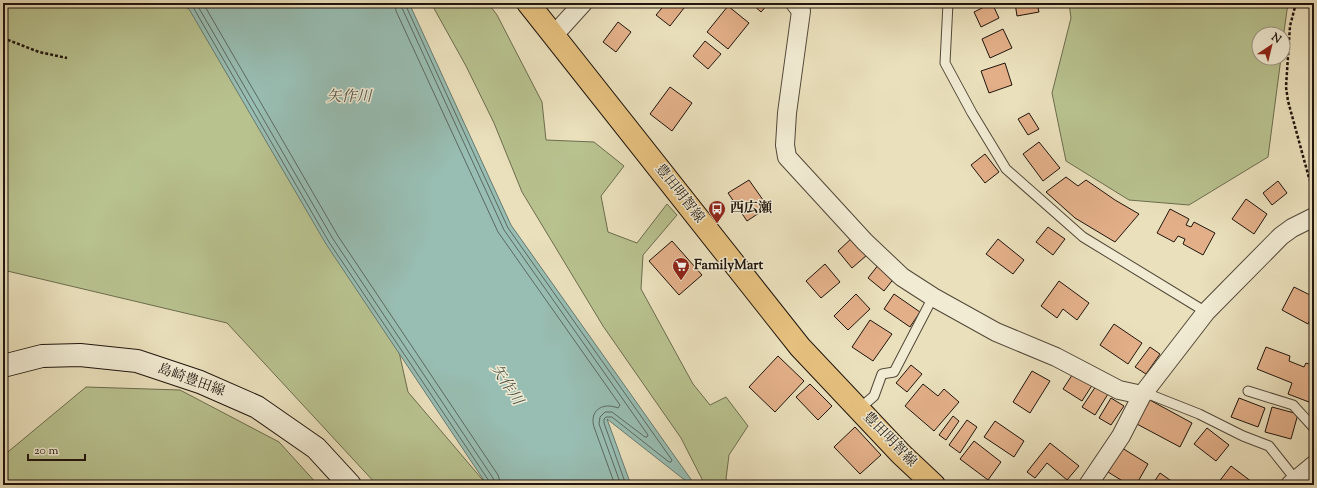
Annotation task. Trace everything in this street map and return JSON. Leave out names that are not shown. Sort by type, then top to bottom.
[{"type":"main road","name":"豊田明智線","points":[[528,3],[800,347],[901,454],[934,485]]},
{"type":"main road","name":"島崎豊田線","points":[[3,366],[42,356],[80,355],[137,361],[200,382],[257,407],[316,448],[350,485]]},
{"type":"street","points":[[554,35],[583,3]]},
{"type":"street","points":[[795,3],[801,11],[787,113],[785,145],[787,157],[871,247],[902,277],[933,297],[996,332],[1056,357],[1119,390],[1142,395]]},
{"type":"street","points":[[1088,485],[1121,436],[1142,395],[1206,312],[1281,236],[1292,228],[1314,217]]},
{"type":"street","points":[[1293,482],[1314,465]]},
{"type":"lane","points":[[948,3],[945,63],[972,113],[1006,168],[1083,237],[1206,312]]},
{"type":"lane","points":[[859,409],[874,396],[882,374],[894,372],[933,297]]},
{"type":"lane","points":[[1248,391],[1293,405],[1314,428]]},
{"type":"lane","points":[[1142,395],[1151,395],[1199,414],[1243,436],[1269,446],[1293,482]]},
{"type":"path","points":[[1296,3],[1290,26],[1286,87],[1288,101],[1314,189]]},
{"type":"path","points":[[3,38],[39,52],[67,58]]},
{"type":"green space","points":[[3,3],[217,3],[388,303],[408,392],[487,485],[377,485],[227,323],[3,270]]},
{"type":"green space","points":[[431,3],[488,3],[497,15],[542,102],[546,140],[594,142],[624,166],[601,196],[608,232],[637,243],[667,204],[677,215],[643,255],[641,289],[693,384],[710,405],[726,397],[748,426],[729,455],[726,479],[732,485],[705,485],[681,438],[603,326],[522,192],[494,123],[466,66]]},
{"type":"green space","points":[[1069,3],[1288,3],[1285,26],[1251,26],[1251,66],[1280,66],[1268,157],[1189,205],[1129,200],[1066,161],[1052,93],[1071,18]]},
{"type":"green space","points":[[86,387],[180,390],[279,442],[318,485],[3,485],[3,456]]},
{"type":"water","name":"矢作川","points":[[176,3],[409,3],[511,225],[695,485],[691,485],[607,419],[631,485],[487,485],[326,244],[189,9]]},
{"type":"building","points":[[666,3],[678,3],[684,8],[670,26],[656,15]]},
{"type":"building","points":[[751,3],[769,3],[761,12]]},
{"type":"building","points":[[992,3],[999,18],[981,27],[974,12]]},
{"type":"building","points":[[1015,3],[1037,3],[1039,12],[1017,16]]},
{"type":"building","points":[[728,6],[749,23],[728,49],[707,32]]},
{"type":"building","points":[[618,22],[631,32],[616,52],[603,42]]},
{"type":"building","points":[[1003,29],[1012,48],[990,58],[982,39]]},
{"type":"building","points":[[705,41],[721,54],[708,69],[693,56]]},
{"type":"building","points":[[1005,63],[1012,85],[989,93],[981,71]]},
{"type":"building","points":[[670,87],[692,103],[672,131],[650,114]]},
{"type":"building","points":[[1029,113],[1039,129],[1028,135],[1018,119]]},
{"type":"building","points":[[1039,142],[1060,168],[1043,181],[1023,154]]},
{"type":"building","points":[[985,154],[999,172],[985,183],[971,165]]},
{"type":"building","points":[[1066,177],[1078,186],[1086,180],[1139,214],[1115,242],[1075,218],[1046,192]]},
{"type":"building","points":[[749,180],[768,207],[747,221],[728,193]]},
{"type":"building","points":[[1278,181],[1287,193],[1272,205],[1263,193]]},
{"type":"building","points":[[1246,199],[1267,214],[1254,234],[1232,219]]},
{"type":"building","points":[[1170,209],[1189,219],[1186,225],[1191,227],[1194,222],[1215,233],[1203,255],[1183,244],[1185,239],[1178,236],[1174,242],[1157,233]]},
{"type":"building","points":[[1048,227],[1065,239],[1053,255],[1036,242]]},
{"type":"building","points":[[852,238],[867,255],[852,268],[838,251]]},
{"type":"building","points":[[998,239],[1024,260],[1013,274],[986,254]]},
{"type":"building","points":[[672,241],[702,275],[679,295],[649,261]]},
{"type":"building","points":[[825,264],[840,282],[821,298],[806,281]]},
{"type":"building","points":[[879,264],[895,277],[884,291],[868,278]]},
{"type":"building","points":[[1059,281],[1089,303],[1077,320],[1063,309],[1057,318],[1041,306]]},
{"type":"building","points":[[1294,287],[1314,297],[1314,312],[1308,324],[1282,310]]},
{"type":"building","points":[[856,294],[870,309],[848,330],[834,316]]},
{"type":"building","points":[[894,294],[920,312],[910,327],[884,309]]},
{"type":"building","points":[[870,320],[892,334],[873,361],[852,347]]},
{"type":"building","points":[[1114,324],[1142,343],[1128,364],[1100,345]]},
{"type":"building","points":[[1150,347],[1160,354],[1146,374],[1135,367]]},
{"type":"building","points":[[1266,347],[1290,356],[1289,361],[1304,367],[1306,363],[1314,366],[1314,389],[1309,402],[1288,394],[1292,383],[1257,369]]},
{"type":"building","points":[[778,356],[804,381],[775,412],[749,387]]},
{"type":"building","points":[[911,365],[922,374],[907,392],[896,383]]},
{"type":"building","points":[[1032,371],[1050,381],[1030,413],[1013,402]]},
{"type":"building","points":[[1074,372],[1093,384],[1082,401],[1063,389]]},
{"type":"building","points":[[810,384],[832,406],[818,420],[796,397]]},
{"type":"building","points":[[923,384],[938,396],[944,389],[959,402],[934,431],[905,406]]},
{"type":"building","points":[[1096,386],[1108,394],[1095,415],[1082,407]]},
{"type":"building","points":[[1111,398],[1124,406],[1111,425],[1099,418]]},
{"type":"building","points":[[1239,398],[1265,408],[1258,427],[1231,417]]},
{"type":"building","points":[[1148,399],[1192,423],[1180,447],[1135,423]]},
{"type":"building","points":[[1272,407],[1298,414],[1291,439],[1265,432]]},
{"type":"building","points":[[953,416],[959,421],[946,440],[939,435]]},
{"type":"building","points":[[967,420],[977,427],[960,453],[949,445]]},
{"type":"building","points":[[995,421],[1024,441],[1014,457],[984,437]]},
{"type":"building","points":[[855,427],[881,455],[860,474],[834,447]]},
{"type":"building","points":[[1207,428],[1229,445],[1216,461],[1194,444]]},
{"type":"building","points":[[974,441],[1001,462],[988,480],[960,459]]},
{"type":"building","points":[[1050,443],[1079,466],[1067,480],[1047,463],[1035,478],[1027,472]]},
{"type":"building","points":[[1122,448],[1148,464],[1136,485],[1129,485],[1108,472]]},
{"type":"building","points":[[1231,466],[1252,482],[1249,485],[1221,485],[1218,483]]},
{"type":"building","points":[[1160,473],[1177,485],[1152,485]]},
{"type":"place","name":"西広瀬","points":[[717,224]]},
{"type":"place","name":"FamilyMart","points":[[681,281]]}]
